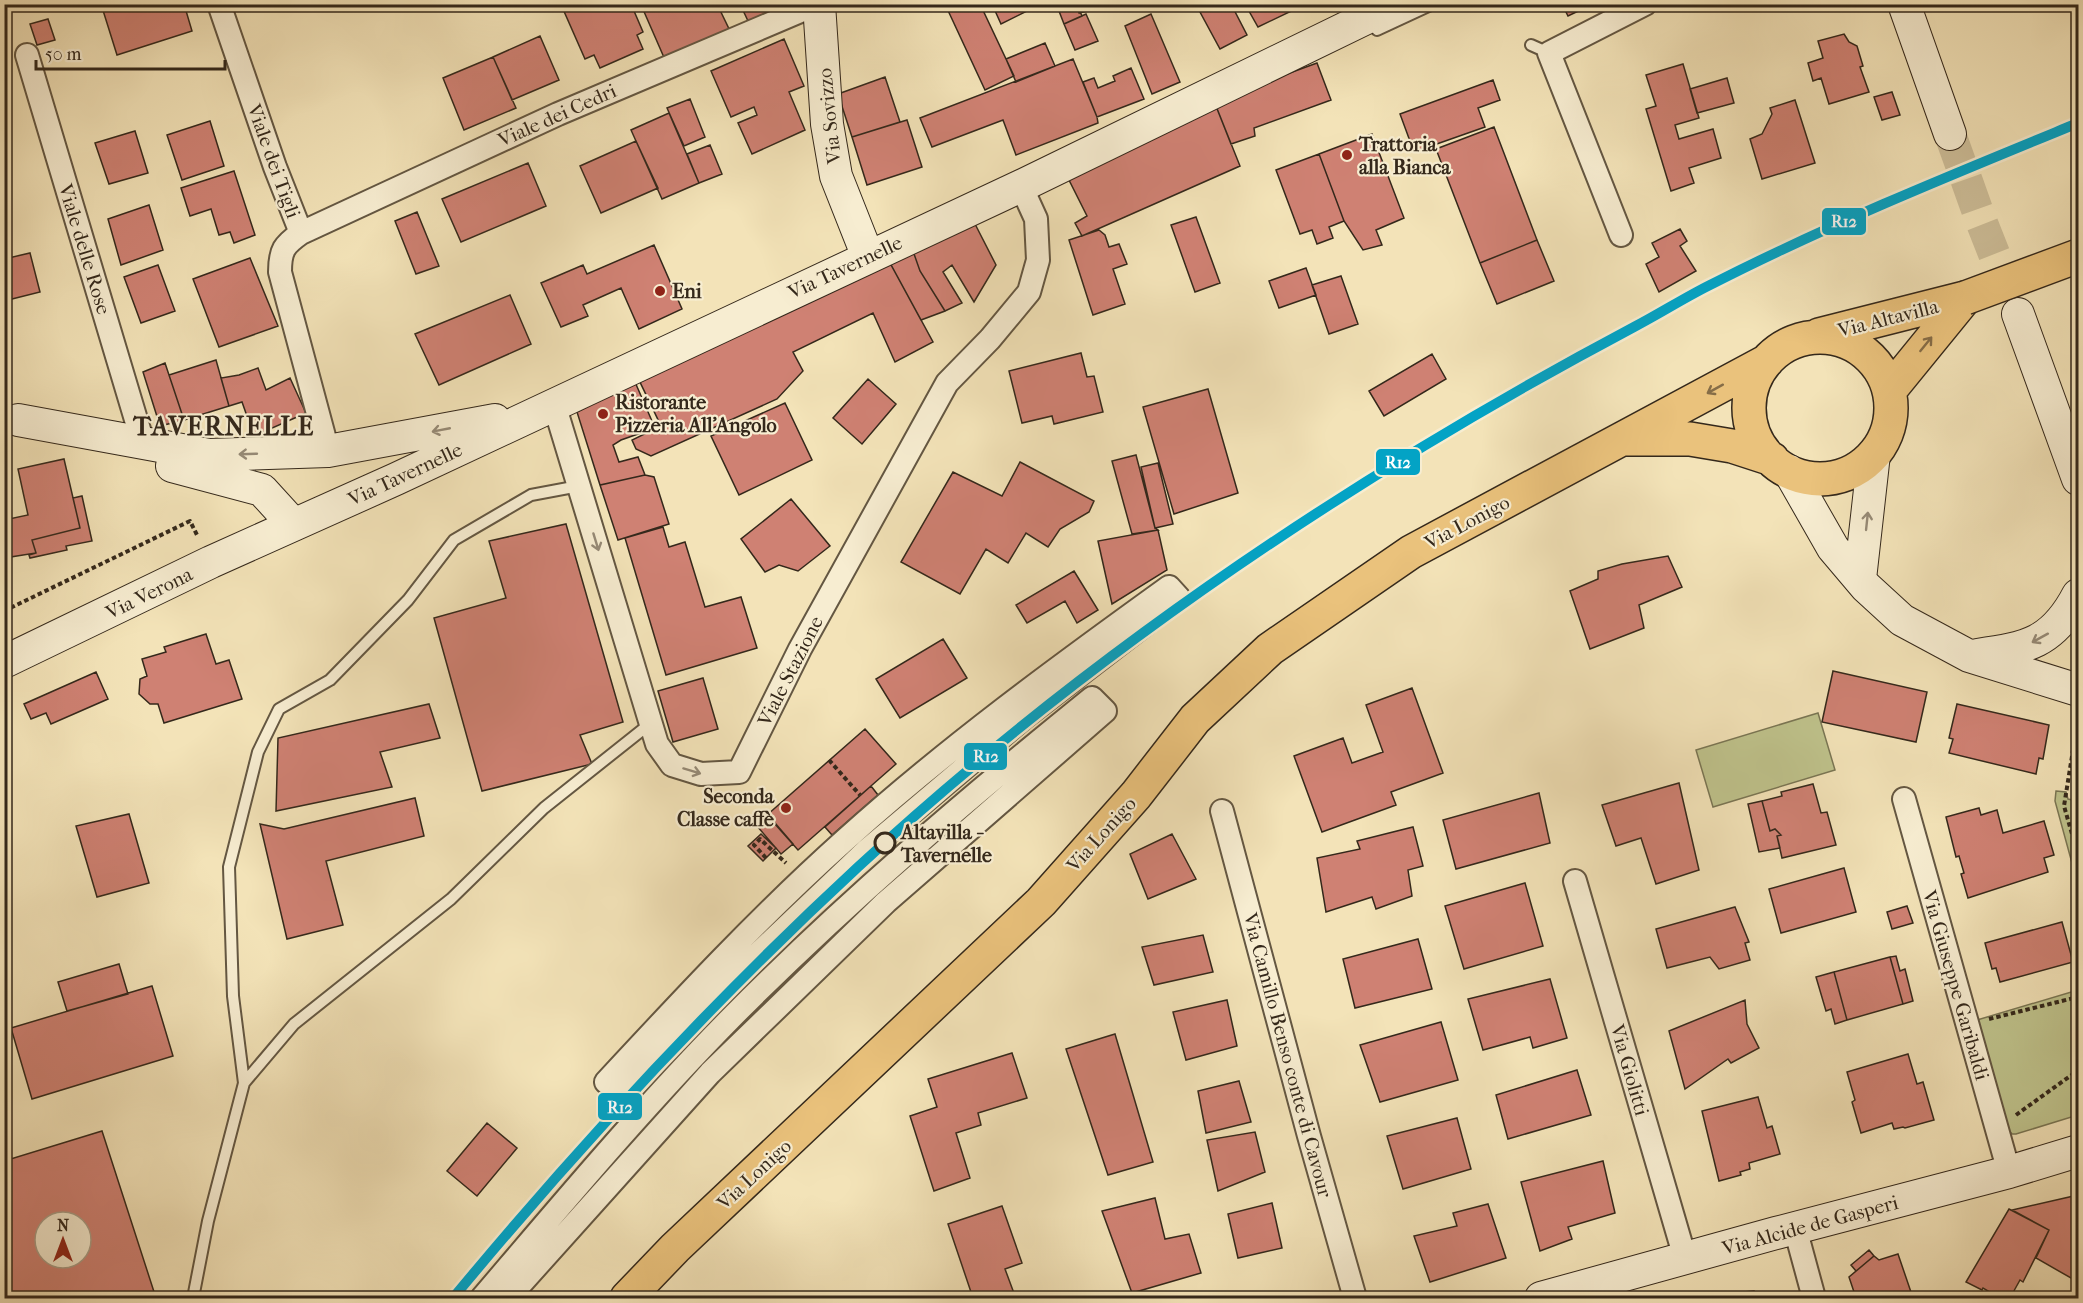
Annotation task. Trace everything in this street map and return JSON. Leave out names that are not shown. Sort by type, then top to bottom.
[{"type":"main road","name":"Via Altavilla","points":[[1811,337],[1965,298],[2079,256]]},
{"type":"main road","name":"Via Altavilla","points":[[1890,390],[1965,298]]},
{"type":"main road","points":[[1811,337],[1835,338],[1858,347],[1876,363],[1890,390],[1891,402],[1887,429],[1882,444],[1860,466],[1844,475],[1825,478],[1807,477],[1780,465],[1756,437],[1753,429],[1749,412],[1756,376],[1779,350],[1811,337]]},
{"type":"main road","name":"Via Lonigo","points":[[627,1299],[675,1248],[1041,902],[1136,795],[1195,719],[1270,649],[1411,552],[1767,361]]},
{"type":"main road","name":"Via Lonigo","points":[[1624,439],[1690,439],[1732,446],[1780,465]]},
{"type":"street","name":"Viale dei Tigli","points":[[219,4],[275,167],[301,233],[284,245],[280,272],[328,452]]},
{"type":"street","name":"Viale dei Cedri","points":[[301,233],[558,114],[818,4]]},
{"type":"street","name":"Via Sovizzo","points":[[818,4],[827,124],[836,176],[868,257]]},
{"type":"street","name":"Via Tavernelle","points":[[293,524],[1337,40],[1395,4]]},
{"type":"street","points":[[1621,235],[1540,49],[1645,4]]},
{"type":"street","points":[[1904,4],[1950,134]]},
{"type":"street","name":"Viale delle Rose","points":[[27,56],[143,443]]},
{"type":"street","name":"Viale Stazione","points":[[547,408],[579,486],[657,744],[672,765],[701,774],[739,772],[800,650],[947,383],[990,339],[1029,292],[1038,260],[1036,219],[1021,186]]},
{"type":"street","points":[[2018,314],[2079,479]]},
{"type":"street","points":[[11,418],[208,455],[328,452],[547,408]]},
{"type":"street","points":[[11,418],[150,460],[262,490],[293,524]]},
{"type":"street","points":[[1860,579],[1874,454]]},
{"type":"street","points":[[1780,465],[1833,548],[1860,579],[1902,620],[1969,656],[2079,690]]},
{"type":"street","name":"Via Verona","points":[[4,662],[293,524]]},
{"type":"street","points":[[1169,586],[1179,598],[1022,719],[866,851],[745,966],[622,1094],[606,1082],[732,949],[844,840],[973,731],[1169,586]]},
{"type":"street","points":[[1969,656],[2015,650],[2046,636],[2069,613],[2079,596]]},
{"type":"street","points":[[482,1299],[581,1181],[732,1017],[870,885],[979,790],[1092,698],[1105,711],[886,902],[710,1073],[508,1299]]},
{"type":"street","name":"Via Giuseppe Garibaldi","points":[[1904,799],[2009,1172]]},
{"type":"street","name":"Via Camillo Benso conte di Cavour","points":[[1222,811],[1355,1299]]},
{"type":"street","name":"Via Giolitti","points":[[1575,881],[1685,1258]]},
{"type":"street","name":"Via Alcide de Gasperi","points":[[1541,1299],[2079,1151]]},
{"type":"street","points":[[1795,1228],[1815,1299]]},
{"type":"lane","points":[[1370,33],[1433,4]]},
{"type":"lane","points":[[193,1299],[208,1221],[244,1083],[233,996],[229,867],[258,752],[279,709],[330,680],[408,600],[454,540],[531,495],[579,486]]},
{"type":"lane","points":[[244,1083],[294,1024],[451,899],[544,808],[651,723]]},
{"type":"path","points":[[4,611],[190,521],[212,562]]},
{"type":"path","points":[[2079,719],[2064,806],[2079,855]]},
{"type":"path","points":[[829,760],[864,800]]},
{"type":"path","points":[[766,858],[754,845],[760,839],[788,866]]},
{"type":"path","points":[[1967,1024],[2079,999],[2073,1074],[1997,1129]]},
{"type":"green space","points":[[1818,713],[1835,770],[1713,807],[1696,750]]},
{"type":"green space","points":[[2056,791],[2066,792],[2068,799],[2078,801],[2078,885],[2055,801]]},
{"type":"green space","points":[[2078,990],[2078,1115],[2012,1134],[2006,1127],[1977,1020]]},
{"type":"building","points":[[101,4],[184,4],[192,31],[117,55]]},
{"type":"building","points":[[573,4],[631,4],[643,32],[637,35],[643,49],[600,68],[594,55],[585,59],[563,9]]},
{"type":"building","points":[[647,4],[717,4],[731,33],[666,62],[642,7]]},
{"type":"building","points":[[740,4],[788,4],[749,23]]},
{"type":"building","points":[[945,4],[980,4],[1014,76],[985,90]]},
{"type":"building","points":[[992,4],[1041,4],[1001,24]]},
{"type":"building","points":[[1072,4],[1077,4],[1082,16],[1064,24],[1059,11]]},
{"type":"building","points":[[1077,4],[1110,4],[1111,7],[1079,13]]},
{"type":"building","points":[[1214,4],[1231,4],[1247,35],[1220,49],[1200,12]]},
{"type":"building","points":[[1245,4],[1306,4],[1258,27]]},
{"type":"building","points":[[1562,4],[1593,4],[1568,16]]},
{"type":"building","points":[[1086,14],[1098,41],[1075,50],[1064,24]]},
{"type":"building","points":[[1151,14],[1180,82],[1152,94],[1125,26]]},
{"type":"building","points":[[48,19],[55,40],[37,45],[30,24]]},
{"type":"building","points":[[1844,34],[1849,42],[1857,46],[1863,66],[1860,67],[1869,92],[1829,104],[1821,78],[1813,81],[1808,63],[1823,58],[1818,41]]},
{"type":"building","points":[[540,36],[559,80],[512,100],[493,57]]},
{"type":"building","points":[[784,39],[804,86],[789,92],[805,130],[752,154],[738,123],[757,115],[754,107],[731,117],[711,71]]},
{"type":"building","points":[[1045,43],[1055,66],[1016,82],[1006,59]]},
{"type":"building","points":[[493,57],[516,108],[464,130],[443,78]]},
{"type":"building","points":[[1073,59],[1098,123],[1016,155],[1003,120],[932,147],[920,118]]},
{"type":"building","points":[[1317,63],[1331,100],[1254,128],[1255,136],[1231,144],[1216,106],[1265,82]]},
{"type":"building","points":[[1683,64],[1699,118],[1675,125],[1679,139],[1713,129],[1721,158],[1689,168],[1694,183],[1671,191],[1646,109],[1656,106],[1646,75]]},
{"type":"building","points":[[1131,68],[1144,99],[1097,117],[1083,82],[1094,78],[1098,88],[1115,81],[1113,76]]},
{"type":"building","points":[[885,77],[900,122],[852,137],[838,94]]},
{"type":"building","points":[[1727,78],[1734,103],[1697,113],[1690,89]]},
{"type":"building","points":[[1493,80],[1500,100],[1478,108],[1485,127],[1414,152],[1400,114]]},
{"type":"building","points":[[1892,92],[1900,115],[1882,120],[1874,97]]},
{"type":"building","points":[[690,99],[705,137],[684,146],[667,108]]},
{"type":"building","points":[[1795,100],[1815,163],[1762,179],[1750,139],[1762,134],[1772,114],[1770,108]]},
{"type":"building","points":[[1216,106],[1240,166],[1082,236],[1075,223],[1087,216],[1068,178]]},
{"type":"building","points":[[669,113],[699,183],[662,199],[631,130]]},
{"type":"building","points":[[907,120],[922,167],[867,185],[852,137]]},
{"type":"building","points":[[210,121],[224,166],[182,180],[167,135]]},
{"type":"building","points":[[1494,127],[1537,240],[1480,263],[1436,149]]},
{"type":"building","points":[[135,131],[148,173],[109,184],[95,143]]},
{"type":"building","points":[[1372,134],[1404,218],[1376,230],[1382,245],[1363,250],[1344,221],[1319,154]]},
{"type":"building","points":[[636,141],[658,188],[601,213],[580,166]]},
{"type":"building","points":[[710,145],[722,174],[699,183],[687,154]]},
{"type":"building","points":[[1319,154],[1344,221],[1329,227],[1333,238],[1317,244],[1312,230],[1300,234],[1276,170]]},
{"type":"building","points":[[528,163],[546,206],[461,242],[442,199]]},
{"type":"building","points":[[234,171],[255,235],[234,243],[230,232],[219,235],[211,209],[190,216],[181,188]]},
{"type":"building","points":[[149,205],[163,250],[121,265],[108,219]]},
{"type":"building","points":[[417,212],[439,266],[416,274],[395,221]]},
{"type":"building","points":[[1196,217],[1220,283],[1195,292],[1171,225]]},
{"type":"building","points":[[974,222],[996,265],[974,302],[952,265],[943,272],[962,303],[945,311],[920,271],[913,251]]},
{"type":"building","points":[[1680,229],[1687,241],[1680,246],[1696,271],[1659,292],[1646,264],[1659,257],[1652,243]]},
{"type":"building","points":[[1099,230],[1105,235],[1109,247],[1119,244],[1127,264],[1113,269],[1125,304],[1093,315],[1069,240]]},
{"type":"building","points":[[1537,240],[1554,281],[1497,304],[1480,263]]},
{"type":"building","points":[[654,245],[682,309],[639,329],[621,288],[583,305],[588,316],[561,327],[541,283],[583,265],[587,274]]},
{"type":"building","points":[[913,251],[920,271],[945,311],[921,320],[889,261]]},
{"type":"building","points":[[30,253],[40,292],[4,301],[4,259]]},
{"type":"building","points":[[250,258],[278,326],[219,347],[193,279]]},
{"type":"building","points":[[889,261],[933,342],[895,362],[873,313],[793,352],[803,371],[777,399],[651,456],[636,449],[632,440],[661,426],[639,380]]},
{"type":"building","points":[[158,265],[175,311],[141,323],[124,277]]},
{"type":"building","points":[[1306,268],[1316,295],[1279,308],[1269,281]]},
{"type":"building","points":[[1341,276],[1358,324],[1329,334],[1312,285]]},
{"type":"building","points":[[510,295],[531,344],[439,385],[415,334]]},
{"type":"building","points":[[1081,353],[1087,377],[1094,376],[1103,412],[1054,424],[1052,416],[1022,423],[1009,371]]},
{"type":"building","points":[[1432,354],[1446,379],[1384,416],[1369,391]]},
{"type":"building","points":[[216,360],[229,406],[184,420],[169,375]]},
{"type":"building","points":[[165,363],[184,420],[160,426],[143,372]]},
{"type":"building","points":[[258,368],[266,390],[290,378],[306,413],[254,436],[242,402],[229,406],[221,378],[239,375]]},
{"type":"building","points":[[868,379],[896,404],[862,444],[833,418]]},
{"type":"building","points":[[635,382],[655,428],[613,445],[619,462],[638,457],[645,475],[600,485],[577,412]]},
{"type":"building","points":[[1208,389],[1238,493],[1174,514],[1143,407]]},
{"type":"building","points":[[785,403],[812,460],[739,495],[711,436]]},
{"type":"building","points":[[1136,455],[1155,528],[1158,530],[1132,534],[1112,461]]},
{"type":"building","points":[[64,459],[80,528],[32,540],[36,553],[4,558],[4,520],[28,515],[18,469]]},
{"type":"building","points":[[1020,462],[1094,501],[1089,512],[1060,529],[1048,547],[1026,533],[1008,563],[986,549],[960,594],[901,562],[953,472],[1002,496]]},
{"type":"building","points":[[1158,463],[1173,524],[1155,528],[1141,467]]},
{"type":"building","points":[[645,475],[654,477],[669,524],[618,540],[600,485]]},
{"type":"building","points":[[82,496],[92,541],[66,546],[67,550],[30,558],[29,555],[36,553],[32,540],[80,528],[73,498]]},
{"type":"building","points":[[791,499],[830,546],[798,571],[779,565],[765,572],[741,539]]},
{"type":"building","points":[[566,524],[623,722],[580,735],[592,764],[482,791],[434,618],[506,598],[489,541]]},
{"type":"building","points":[[663,527],[669,547],[685,542],[705,607],[741,597],[757,648],[666,675],[625,538]]},
{"type":"building","points":[[1158,530],[1167,570],[1112,604],[1098,541]]},
{"type":"building","points":[[1668,556],[1682,587],[1639,605],[1644,628],[1590,649],[1570,591],[1598,579],[1598,571],[1622,564]]},
{"type":"building","points":[[1074,571],[1098,610],[1077,623],[1065,601],[1027,623],[1016,605]]},
{"type":"building","points":[[206,634],[216,664],[229,660],[242,699],[164,723],[158,704],[150,704],[139,694],[140,679],[147,676],[142,659],[166,652],[164,647]]},
{"type":"building","points":[[943,639],[967,678],[900,718],[876,679]]},
{"type":"building","points":[[1833,671],[1927,692],[1916,742],[1822,722]]},
{"type":"building","points":[[96,672],[108,699],[51,724],[46,713],[31,719],[24,704]]},
{"type":"building","points":[[703,678],[718,729],[673,742],[658,691]]},
{"type":"building","points":[[1412,688],[1443,773],[1391,792],[1396,805],[1322,832],[1294,756],[1343,738],[1352,763],[1383,752],[1366,705]]},
{"type":"building","points":[[429,704],[440,738],[380,752],[392,787],[276,811],[278,738]]},
{"type":"building","points":[[1957,704],[2049,725],[2043,759],[2039,758],[2036,774],[1949,753],[1953,739],[1949,738]]},
{"type":"building","name":"Altavilla - Tavernelle","points":[[865,729],[896,764],[798,850],[767,815]]},
{"type":"building","points":[[1679,783],[1699,870],[1656,884],[1641,838],[1616,846],[1602,805]]},
{"type":"building","points":[[1813,784],[1821,813],[1827,812],[1836,845],[1782,858],[1777,836],[1781,835],[1775,829],[1770,831],[1762,801],[1782,796],[1781,792]]},
{"type":"building","points":[[871,786],[878,795],[832,835],[825,827]]},
{"type":"building","points":[[1539,793],[1550,843],[1456,869],[1443,820]]},
{"type":"building","points":[[415,798],[424,836],[326,861],[343,925],[287,939],[260,824],[284,829]]},
{"type":"building","points":[[1762,801],[1770,831],[1775,829],[1781,835],[1777,836],[1780,848],[1759,852],[1748,804]]},
{"type":"building","points":[[1979,808],[1981,815],[1997,810],[2003,833],[2044,821],[2054,855],[2044,858],[2048,872],[1968,898],[1961,874],[1964,873],[1959,856],[1956,857],[1946,817]]},
{"type":"building","points":[[129,814],[149,883],[97,897],[76,826]]},
{"type":"building","points":[[769,816],[793,844],[781,854],[757,826]]},
{"type":"building","points":[[1413,827],[1423,866],[1408,870],[1412,896],[1376,909],[1372,897],[1326,912],[1317,858],[1360,849],[1357,841]]},
{"type":"building","points":[[761,834],[776,848],[763,861],[748,846]]},
{"type":"building","points":[[1172,834],[1196,879],[1148,899],[1130,854]]},
{"type":"building","points":[[1844,868],[1856,912],[1781,933],[1769,889]]},
{"type":"building","points":[[1525,883],[1543,946],[1464,969],[1445,906]]},
{"type":"building","points":[[1907,906],[1913,923],[1892,929],[1887,912]]},
{"type":"building","points":[[1735,907],[1749,942],[1745,943],[1750,960],[1719,969],[1710,957],[1667,968],[1656,929]]},
{"type":"building","points":[[2062,922],[2073,962],[2000,982],[1996,968],[1992,969],[1985,943]]},
{"type":"building","points":[[1203,935],[1213,972],[1154,985],[1142,947]]},
{"type":"building","points":[[1418,939],[1432,989],[1355,1008],[1343,959]]},
{"type":"building","points":[[1896,956],[1900,971],[1905,969],[1913,1001],[1903,1004],[1890,957]]},
{"type":"building","points":[[1890,957],[1903,1004],[1847,1020],[1834,972]]},
{"type":"building","points":[[119,964],[128,994],[67,1011],[58,982]]},
{"type":"building","points":[[1834,972],[1847,1020],[1835,1024],[1831,1009],[1826,1011],[1816,977]]},
{"type":"building","points":[[1550,979],[1567,1038],[1533,1048],[1530,1037],[1483,1050],[1468,999]]},
{"type":"building","points":[[152,986],[173,1056],[32,1099],[11,1028]]},
{"type":"building","points":[[1227,1000],[1237,1046],[1186,1060],[1173,1012]]},
{"type":"building","points":[[1745,1000],[1747,1024],[1759,1048],[1731,1063],[1728,1059],[1685,1089],[1669,1031]]},
{"type":"building","points":[[1441,1022],[1458,1080],[1380,1102],[1360,1045]]},
{"type":"building","points":[[1115,1034],[1153,1162],[1108,1175],[1066,1049]]},
{"type":"building","points":[[1012,1053],[1027,1098],[978,1113],[981,1125],[956,1133],[970,1178],[934,1191],[910,1116],[937,1107],[928,1079]]},
{"type":"building","points":[[1908,1054],[1917,1084],[1923,1082],[1934,1120],[1894,1129],[1892,1123],[1861,1133],[1852,1102],[1855,1100],[1847,1072]]},
{"type":"building","points":[[1577,1070],[1591,1115],[1508,1139],[1496,1095]]},
{"type":"building","points":[[1239,1081],[1251,1122],[1206,1133],[1198,1091]]},
{"type":"building","points":[[1758,1097],[1767,1128],[1772,1126],[1780,1154],[1749,1163],[1750,1169],[1740,1172],[1741,1175],[1719,1181],[1702,1111]]},
{"type":"building","points":[[1457,1118],[1471,1169],[1403,1189],[1387,1136]]},
{"type":"building","points":[[487,1123],[517,1148],[477,1196],[447,1171]]},
{"type":"building","points":[[102,1131],[156,1298],[4,1298],[4,1161]]},
{"type":"building","points":[[1255,1132],[1265,1172],[1218,1191],[1207,1140]]},
{"type":"building","points":[[1603,1161],[1615,1213],[1568,1227],[1572,1239],[1540,1251],[1521,1182]]},
{"type":"building","points":[[2078,1195],[2078,1282],[2036,1258],[2049,1230],[2012,1210]]},
{"type":"building","points":[[1155,1198],[1165,1239],[1189,1234],[1201,1273],[1132,1293],[1102,1211]]},
{"type":"building","points":[[1272,1203],[1282,1248],[1238,1258],[1228,1214]]},
{"type":"building","points":[[1488,1204],[1506,1258],[1430,1282],[1414,1236],[1457,1226],[1453,1213]]},
{"type":"building","points":[[1002,1206],[1022,1263],[1005,1269],[1015,1296],[973,1298],[948,1224]]},
{"type":"building","points":[[2009,1209],[2049,1230],[2023,1282],[2020,1280],[2010,1298],[2002,1293],[2000,1298],[1983,1288],[1982,1290],[1966,1282]]},
{"type":"building","points":[[1869,1250],[1874,1256],[1856,1271],[1851,1265]]},
{"type":"building","points":[[1898,1254],[1913,1298],[1856,1298],[1849,1277],[1874,1256],[1879,1260]]},
{"type":"building","points":[[1754,1291],[1756,1298],[1724,1298],[1743,1292]]},
{"type":"tunnel","points":[[1950,134],[2015,307]]},
{"type":"transit line","name":"R12","points":[[453,1298],[598,1130],[699,1023],[804,918],[947,788],[1038,713],[1132,641],[1228,572],[1327,506],[1530,384],[1694,293],[1849,219],[2078,123]]},
{"type":"place","name":"Trattoria alla Bianca","points":[[1347,155]]},
{"type":"place","name":"Eni","points":[[660,291]]},
{"type":"place","name":"Ristorante Pizzeria All'Angolo","points":[[603,414]]},
{"type":"place","name":"Seconda Classe caffè","points":[[786,808]]},
{"type":"place","name":"Altavilla - Tavernelle","points":[[885,843]]},
{"type":"district","name":"TAVERNELLE","points":[[224,426]]}]
